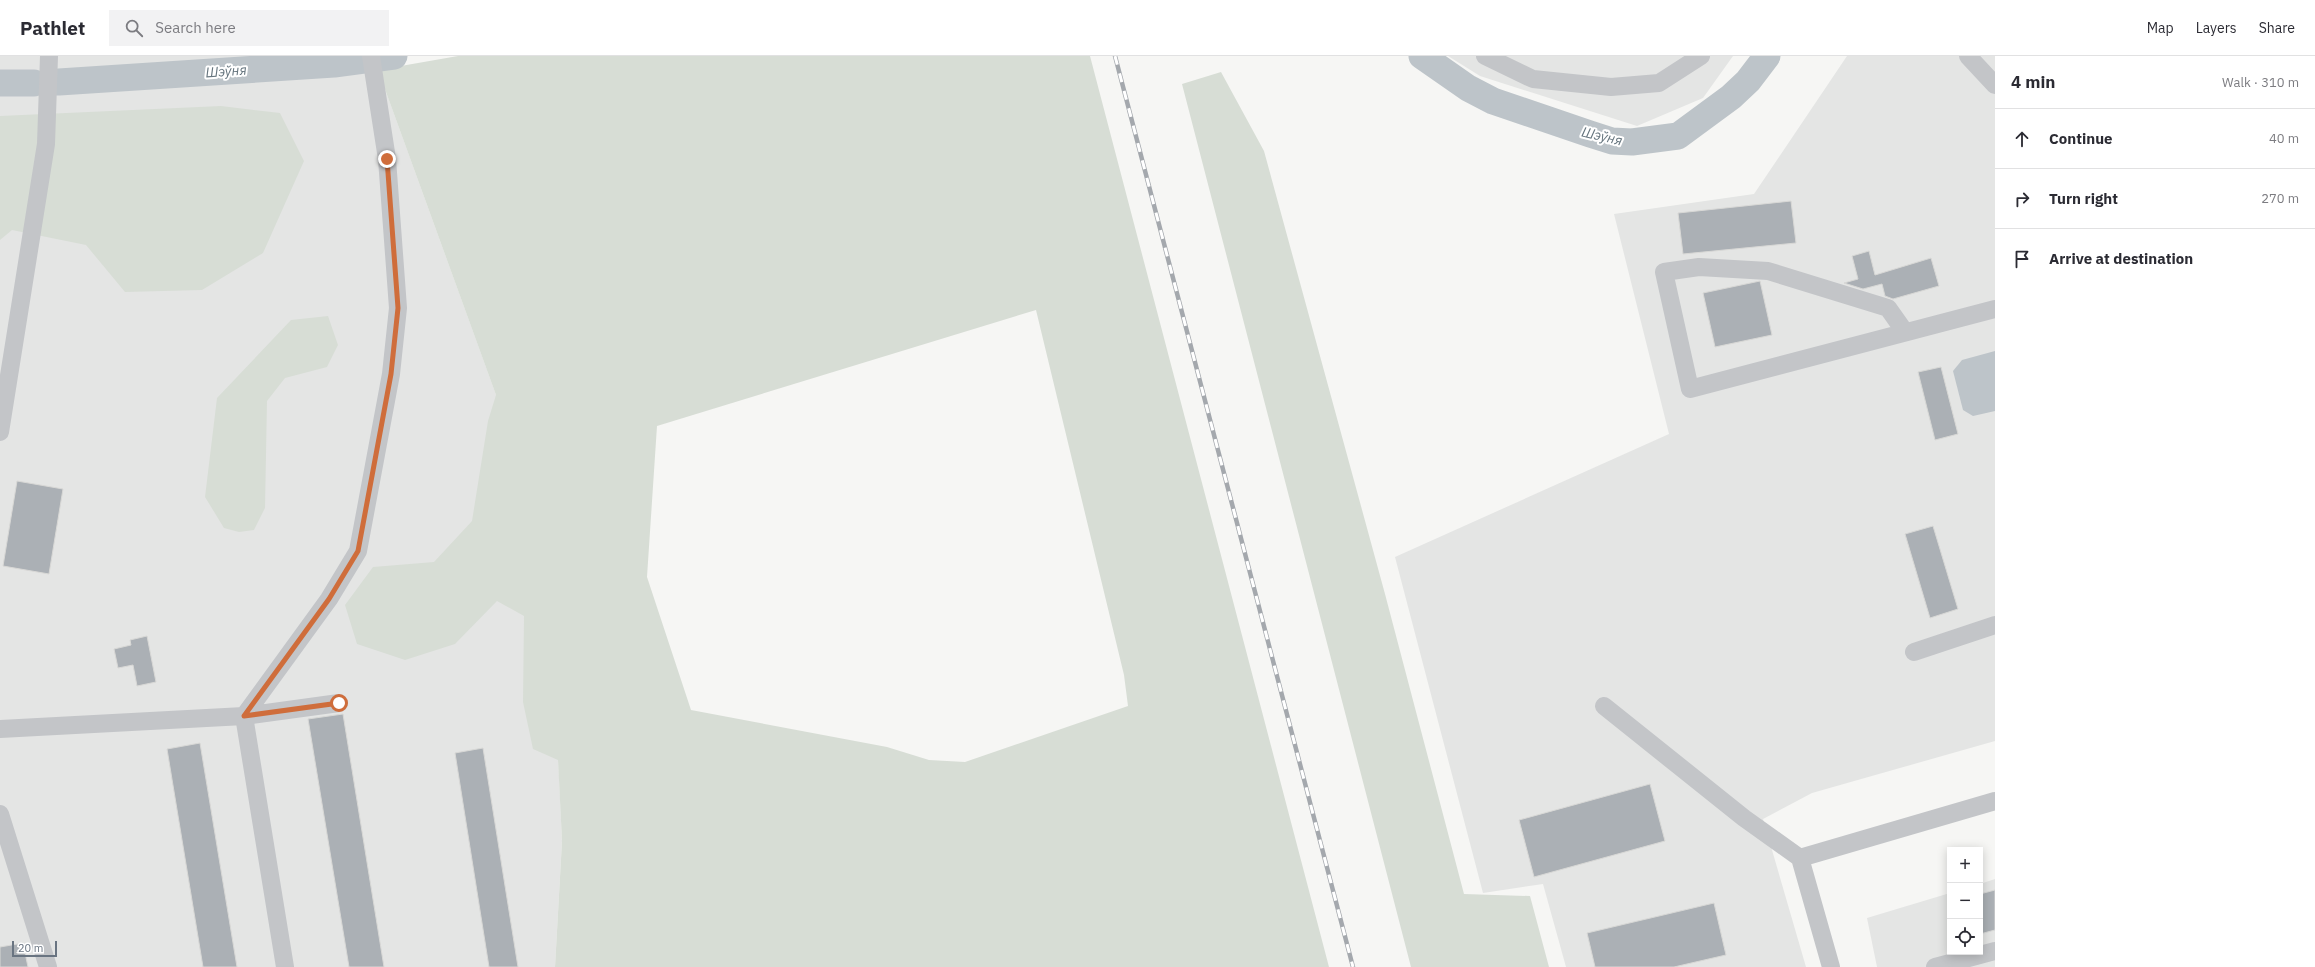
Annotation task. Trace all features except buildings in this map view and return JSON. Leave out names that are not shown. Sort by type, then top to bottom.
[{"type":"street","points":[[0,432],[46,144],[49,56]]},
{"type":"street","points":[[285,967],[244,716],[329,599],[358,551],[391,374],[398,308],[387,159],[371,56]]},
{"type":"street","points":[[1485,56],[1533,79],[1611,87],[1659,83],[1701,56]]},
{"type":"street","points":[[1968,56],[1995,85]]},
{"type":"street","points":[[1905,332],[1888,308],[1768,271],[1699,267],[1664,272],[1690,389],[1905,332],[1995,308]]},
{"type":"street","points":[[1914,652],[1995,625]]},
{"type":"street","points":[[0,729],[244,716],[339,703]]},
{"type":"street","points":[[1604,706],[1744,818],[1800,858],[1830,967]]},
{"type":"street","points":[[1800,858],[1995,801]]},
{"type":"street","points":[[0,814],[48,967]]},
{"type":"street","points":[[1935,967],[1995,951]]},
{"type":"shaded area","points":[[0,56],[373,56],[548,538],[562,841],[555,967],[0,967]]},
{"type":"shaded area","points":[[458,56],[1090,56],[1329,967],[555,967],[562,841],[558,760],[533,749],[523,702],[524,616],[497,601],[455,644],[405,660],[357,644],[345,605],[373,567],[434,562],[472,521],[488,421],[496,395],[378,70]],"holes":[[[1036,310],[1124,675],[1128,706],[965,762],[929,760],[887,747],[691,710],[647,577],[657,426]]]},
{"type":"shaded area","points":[[1448,56],[1733,56],[1703,98],[1637,126],[1480,76]]},
{"type":"shaded area","points":[[1847,56],[1995,56],[1995,741],[1812,793],[1763,819],[1806,967],[1566,967],[1543,884],[1483,893],[1395,557],[1669,434],[1614,214],[1754,194]]},
{"type":"shaded area","points":[[1221,72],[1264,151],[1385,594],[1464,894],[1530,896],[1549,967],[1411,967],[1182,84]]},
{"type":"shaded area","points":[[221,106],[280,113],[304,161],[263,253],[202,290],[125,292],[86,245],[12,230],[0,240],[0,116]]},
{"type":"shaded area","points":[[328,316],[338,345],[327,367],[285,378],[267,401],[265,508],[254,530],[239,532],[224,528],[205,497],[217,398],[291,320]]},
{"type":"shaded area","points":[[1995,351],[1995,411],[1973,416],[1963,410],[1953,371],[1962,360]]},
{"type":"shaded area","points":[[1995,879],[1995,967],[1877,967],[1867,918],[1947,894],[1947,955],[1983,955],[1983,883]]},
{"type":"waterway","name":"Шэўня","points":[[59,82],[334,64],[394,56]]},
{"type":"waterway","name":"Шэўня","points":[[1422,56],[1468,88],[1493,101],[1612,141],[1632,142],[1678,136],[1731,97],[1748,81],[1767,56]]},
{"type":"waterway","name":"Шэўня","points":[[0,83],[34,83]]},
{"type":"railway","points":[[1115,56],[1353,967]]},
{"type":"route","points":[[339,703],[244,716],[329,599],[358,551],[391,374],[398,308],[387,159]]}]
